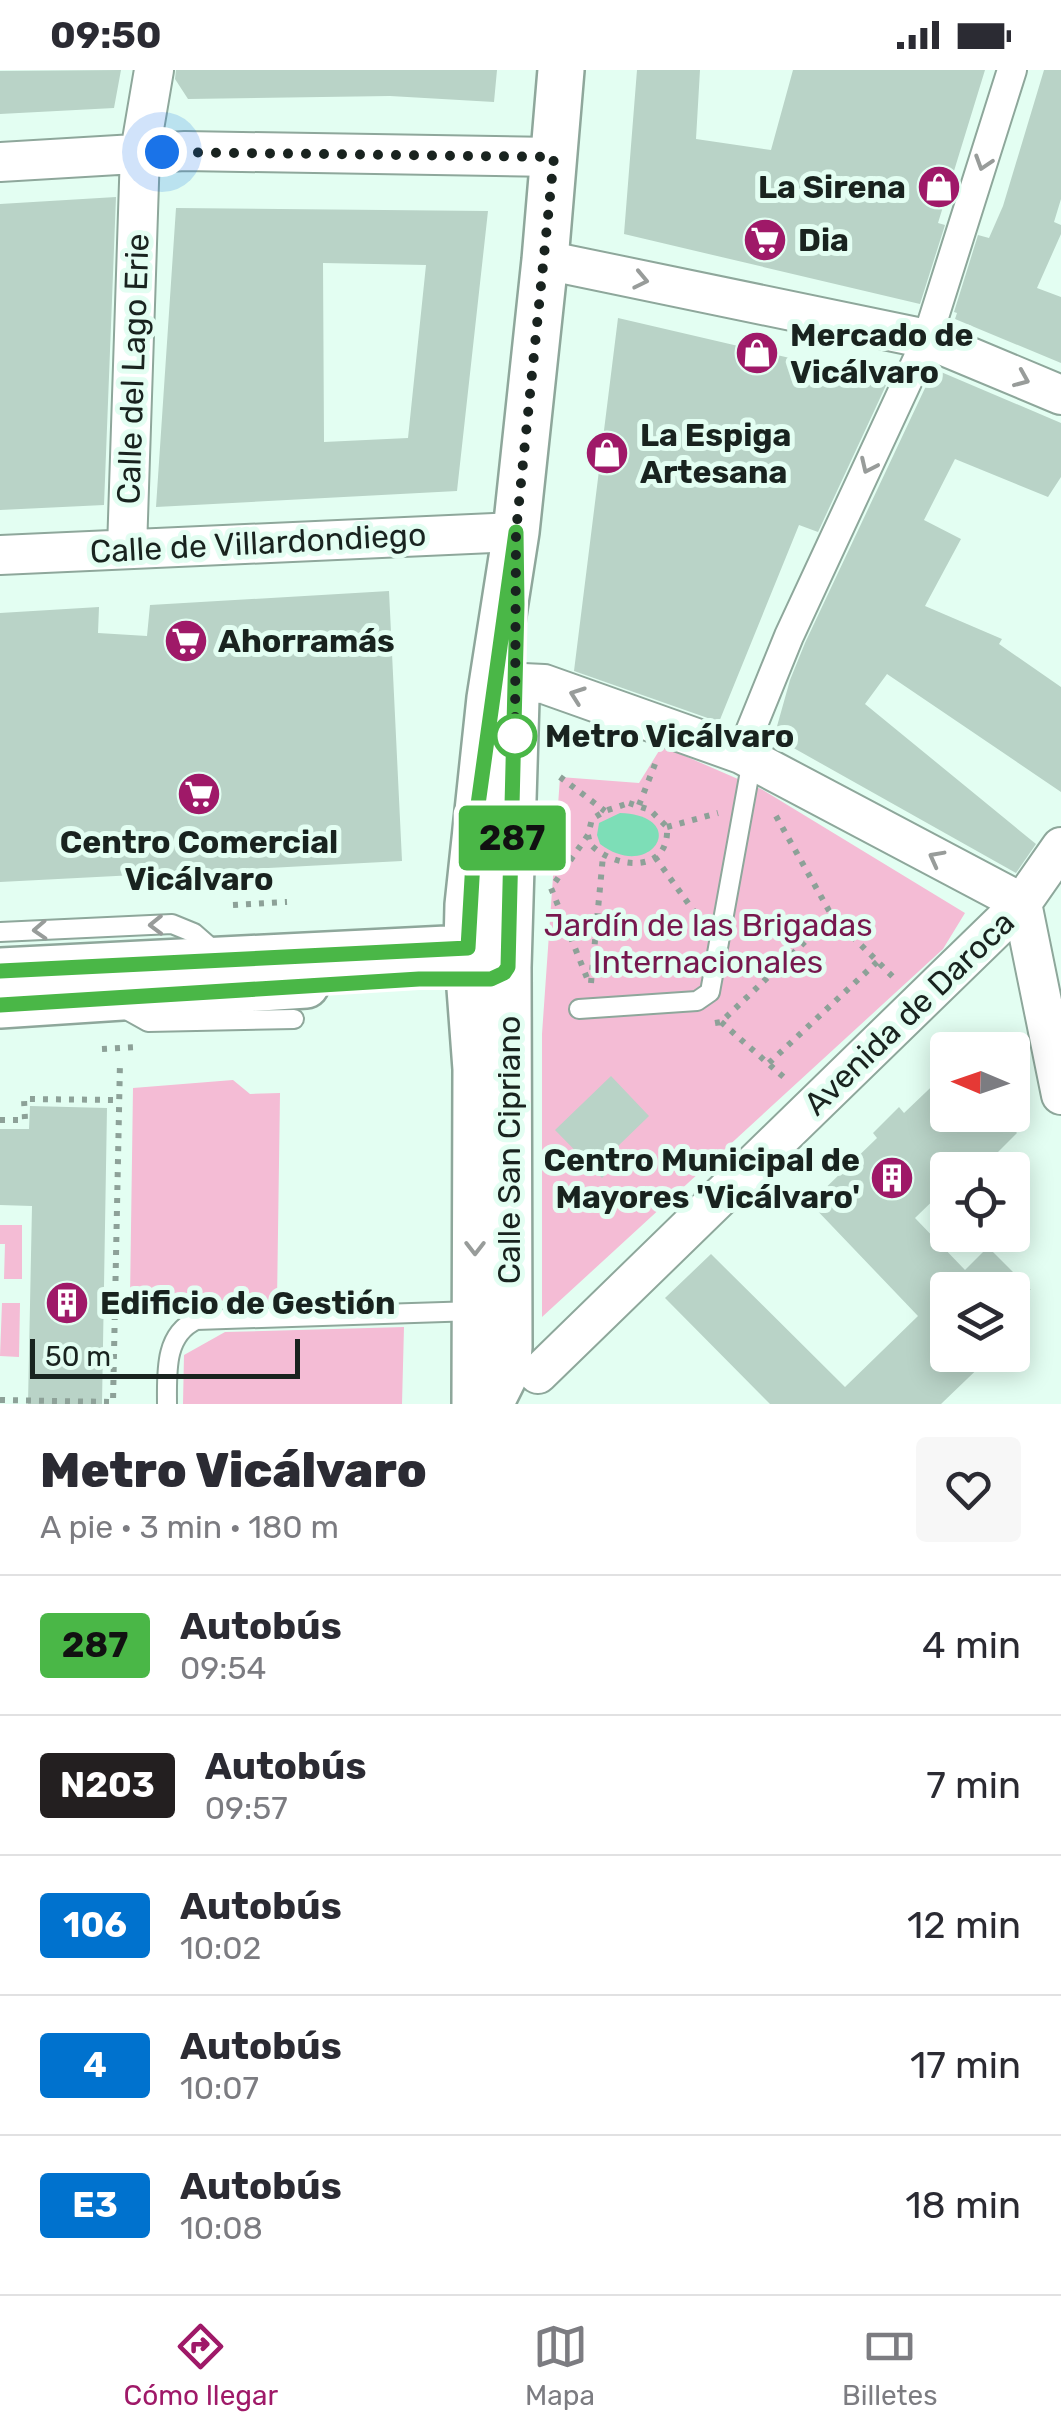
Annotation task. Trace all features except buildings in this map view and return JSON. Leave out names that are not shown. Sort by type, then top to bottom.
[{"type":"street","name":"Calle del Lago Erie","points":[[127,549],[140,152],[154,70]]},
{"type":"street","name":"Calle San Cipriano","points":[[475,1404],[476,1034],[516,532],[562,70]]},
{"type":"street","points":[[746,757],[789,636],[927,339],[1012,70]]},
{"type":"street","points":[[0,162],[140,152],[554,157]]},
{"type":"street","points":[[546,260],[927,339],[1061,395]]},
{"type":"street","name":"Calle de Villardondiego","points":[[0,555],[516,532]]},
{"type":"street","points":[[503,690],[544,684],[746,757],[1022,903],[1061,1095]]},
{"type":"street","name":"Avenida de Daroca","points":[[538,1374],[1022,903],[1061,847]]},
{"type":"street","points":[[0,971],[222,958],[484,968]]},
{"type":"street","points":[[0,1005],[484,968]]},
{"type":"street","name":"Calle San Cipriano","points":[[484,968],[510,1220],[507,1370],[490,1404]]},
{"type":"lane","points":[[579,1009],[697,1001],[710,992],[746,757]]},
{"type":"lane","points":[[0,932],[172,924],[194,933],[222,958]]},
{"type":"lane","points":[[106,998],[148,1022],[294,1019]]},
{"type":"lane","points":[[166,1404],[171,1347],[178,1334],[196,1320],[476,1310]]},
{"type":"path","points":[[639,804],[662,746]]},
{"type":"path","points":[[560,776],[605,811]]},
{"type":"path","points":[[588,836],[590,844],[603,855],[635,864],[656,856],[668,841],[667,827],[639,804],[628,803],[605,811],[592,820],[588,836],[550,888],[591,989],[603,855]]},
{"type":"path","points":[[770,805],[832,916],[919,1004]]},
{"type":"path","points":[[667,827],[718,813]]},
{"type":"path","points":[[656,856],[699,918],[696,934]]},
{"type":"path","points":[[233,905],[286,902]]},
{"type":"path","points":[[814,1105],[721,1022],[832,916]]},
{"type":"path","points":[[769,1063],[877,962]]},
{"type":"path","points":[[102,1049],[140,1047]]},
{"type":"path","points":[[0,1400],[113,1403],[120,1062]]},
{"type":"path","points":[[0,1120],[25,1120],[24,1099],[119,1100]]},
{"type":"green space","name":"Jardín de las Brigadas Internacionales","points":[[662,746],[761,789],[965,913],[943,949],[542,1317],[542,1034],[560,777],[639,783]]},
{"type":"green space","points":[[233,1080],[250,1094],[280,1093],[277,1302],[130,1299],[133,1088]]},
{"type":"green space","points":[[0,1225],[22,1225],[22,1279],[4,1279],[5,1244],[0,1244]]},
{"type":"green space","points":[[2,1303],[20,1303],[19,1357],[0,1356]]},
{"type":"green space","points":[[404,1327],[402,1404],[183,1404],[184,1355],[225,1332]]},
{"type":"shaded area","points":[[620,813],[642,817],[654,825],[659,834],[648,852],[635,856],[618,854],[600,844],[599,823]]},
{"type":"bus line","name":"287","points":[[0,971],[468,948],[475,826],[516,532],[515,736],[508,967],[504,973],[491,979],[419,979],[0,1005]]},
{"type":"place","name":"La Sirena","points":[[939,187]]},
{"type":"place","name":"Dia","points":[[765,240]]},
{"type":"place","name":"Mercado de Vicálvaro","points":[[757,353]]},
{"type":"place","name":"La Espiga Artesana","points":[[607,453]]},
{"type":"place","name":"Ahorramás","points":[[186,641]]},
{"type":"place","name":"Metro Vicálvaro","points":[[515,736]]},
{"type":"place","name":"Centro Comercial Vicálvaro","points":[[199,794]]},
{"type":"place","name":"Centro Municipal de Mayores 'Vicálvaro'","points":[[892,1178]]},
{"type":"place","name":"Edificio de Gestión","points":[[67,1303]]},
{"type":"route","points":[[162,152],[554,157],[516,532],[515,736]]}]
